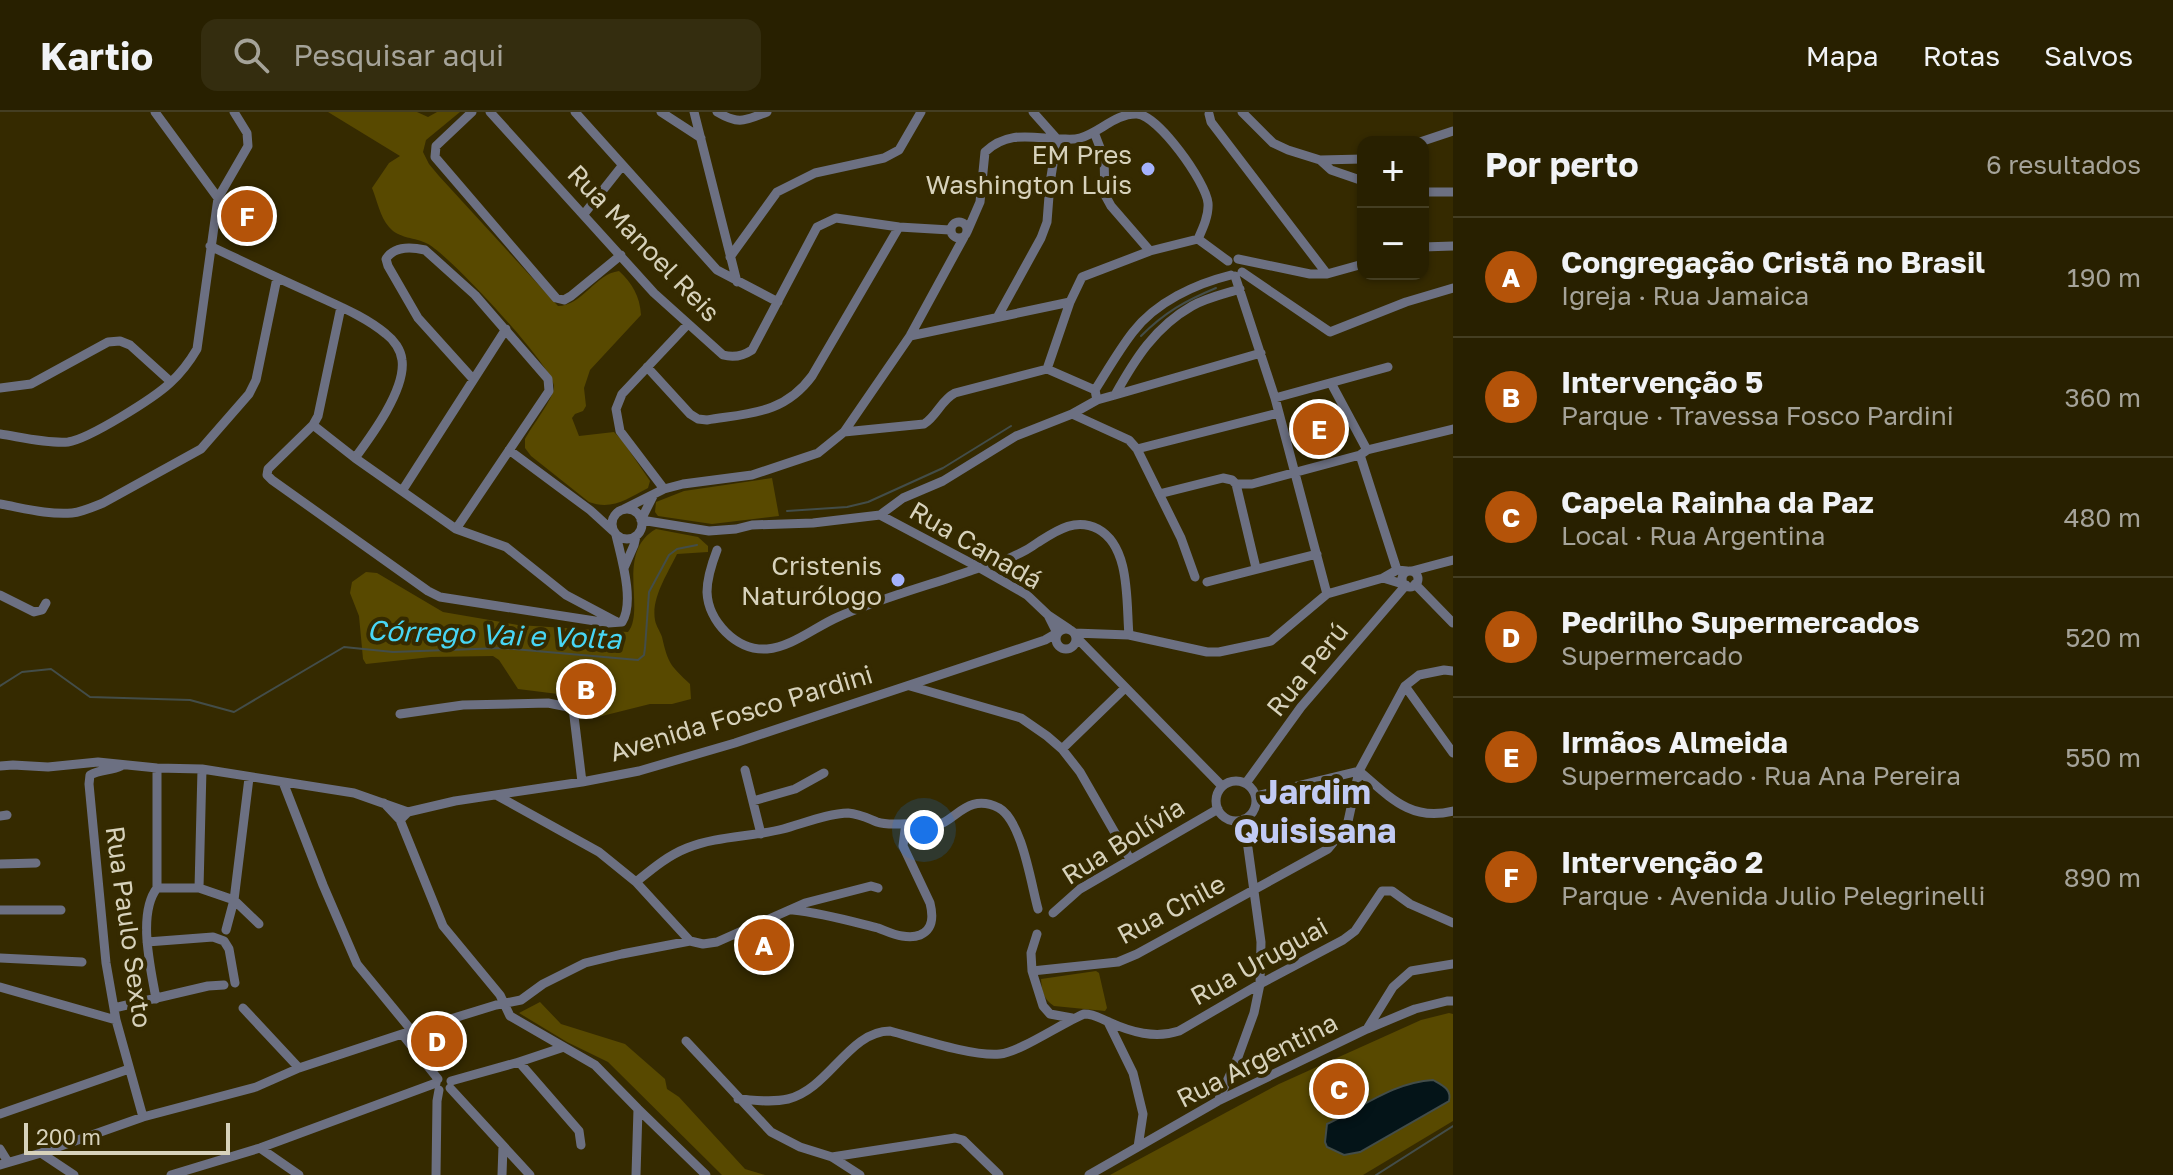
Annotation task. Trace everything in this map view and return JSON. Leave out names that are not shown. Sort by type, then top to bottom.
[{"type":"street","points":[[155,112],[218,198]]},
{"type":"street","points":[[0,434],[69,442],[87,436],[149,399],[171,382],[190,360],[197,349],[218,198],[248,146],[247,133],[234,112]]},
{"type":"street","points":[[472,112],[436,146],[435,157],[556,298],[564,300],[571,296],[621,255]]},
{"type":"street","name":"Rua Manoel Reis","points":[[490,112],[654,293],[723,355],[730,357],[745,355],[752,350],[817,227],[836,218],[899,227],[953,226]]},
{"type":"street","points":[[575,112],[717,270],[778,302]]},
{"type":"street","points":[[661,112],[701,138]]},
{"type":"street","points":[[694,112],[737,282]]},
{"type":"street","points":[[717,112],[732,121],[746,121],[767,112]]},
{"type":"street","points":[[730,257],[777,192],[815,173],[884,158],[899,150],[921,112]]},
{"type":"street","points":[[1033,112],[1057,139]]},
{"type":"street","points":[[1242,112],[1273,143],[1288,150],[1320,160],[1357,160]]},
{"type":"street","points":[[313,425],[456,529],[506,547],[566,595],[622,622],[627,614],[624,568],[612,522],[620,512],[664,489],[752,475],[818,453],[844,432],[910,336],[966,234],[980,202],[985,152],[994,143],[1010,137],[1078,139],[1122,117],[1137,114],[1152,120],[1188,161],[1205,193],[1208,205],[1198,239]]},
{"type":"street","points":[[1209,114],[1211,122],[1327,274]]},
{"type":"street","points":[[1429,139],[1453,131]]},
{"type":"street","points":[[1094,132],[1104,158],[1105,195],[1150,251]]},
{"type":"street","points":[[998,316],[1047,222],[1057,139]]},
{"type":"street","points":[[1320,160],[1331,170],[1357,179]]},
{"type":"street","points":[[584,214],[622,166]]},
{"type":"street","points":[[1429,192],[1453,192]]},
{"type":"street","points":[[966,234],[956,238],[952,235],[953,226],[980,202]]},
{"type":"street","points":[[647,367],[698,419],[766,410],[788,400],[812,376],[899,227]]},
{"type":"street","points":[[509,450],[624,539],[639,528],[655,523],[709,531],[880,515],[903,498],[943,481],[1016,436],[1072,414],[1096,395],[1134,331],[1160,305],[1213,280],[1236,274],[1243,264],[1198,239],[1150,251],[1082,277],[1047,369]]},
{"type":"street","points":[[210,246],[341,307],[393,340],[403,362],[399,382],[379,426],[355,458]]},
{"type":"street","points":[[1429,247],[1453,246]]},
{"type":"street","points":[[456,529],[550,386],[548,379],[475,295],[425,250],[416,248],[389,253],[386,259],[388,266],[418,318],[473,379]]},
{"type":"street","points":[[1233,260],[1310,274],[1327,274],[1357,266]]},
{"type":"street","points":[[1233,260],[1226,268],[1330,332],[1406,302],[1453,288]]},
{"type":"street","points":[[1236,274],[1275,398],[1327,594]]},
{"type":"street","points":[[0,504],[48,512],[71,513],[88,509],[201,449],[249,394],[256,380],[277,278]]},
{"type":"street","points":[[1115,395],[1140,351],[1161,328],[1194,305],[1240,289]]},
{"type":"street","points":[[910,336],[1070,302]]},
{"type":"street","points":[[341,307],[318,416],[313,425],[268,469],[267,475],[440,597],[608,623],[615,621]]},
{"type":"street","points":[[664,489],[620,431],[616,409],[622,394],[688,324]]},
{"type":"street","points":[[402,491],[506,329]]},
{"type":"street","points":[[0,388],[31,384],[108,342],[120,341],[130,345],[171,382]]},
{"type":"street","points":[[844,432],[924,424],[947,397],[955,393],[1047,369],[1096,395],[1115,395],[1261,353]]},
{"type":"street","points":[[1275,398],[1388,367]]},
{"type":"street","points":[[1331,383],[1364,452],[1405,571],[1417,578],[1410,585]]},
{"type":"street","points":[[1137,449],[1278,413]]},
{"type":"street","points":[[1072,414],[1129,440],[1137,449],[1181,538],[1195,577]]},
{"type":"street","points":[[1236,484],[1252,484],[1453,429]]},
{"type":"street","points":[[1159,494],[1223,478],[1232,480],[1236,484],[1256,568]]},
{"type":"street","points":[[624,568],[653,496]]},
{"type":"street","points":[[590,510],[633,511],[639,528]]},
{"type":"street","name":"Rua Canadá","points":[[880,515],[1027,595],[1073,633],[1093,656]]},
{"type":"street","points":[[717,550],[707,593],[716,620],[734,640],[745,646],[767,649],[783,645],[838,617],[1018,555],[1061,527],[1072,524],[1099,530],[1110,539],[1123,561],[1129,635]]},
{"type":"street","points":[[1207,582],[1317,554]]},
{"type":"street","points":[[1057,633],[1064,629],[1073,633],[1129,635],[1207,652],[1259,645],[1271,641],[1327,594],[1453,560]]},
{"type":"street","points":[[1383,578],[1410,585],[1453,623]]},
{"type":"street","name":"Rua Perú","points":[[1246,783],[1301,707],[1410,585]]},
{"type":"street","points":[[0,595],[34,612],[42,610],[46,603]]},
{"type":"street","points":[[1048,615],[1057,633],[1055,640],[1058,646]]},
{"type":"street","name":"Avenida Fosco Pardini","points":[[404,816],[455,801],[639,771],[722,747],[1045,640],[1057,633]]},
{"type":"street","points":[[1070,648],[1075,644],[1073,633]]},
{"type":"street","points":[[1045,640],[1064,649],[1093,656],[1222,786]]},
{"type":"street","points":[[1453,671],[1419,675],[1405,686],[1453,753]]},
{"type":"street","points":[[908,685],[1021,718],[1062,749],[1080,772],[1130,859]]},
{"type":"street","name":"Rua Chile","points":[[1032,971],[1118,962],[1328,849],[1347,826],[1359,771],[1405,686]]},
{"type":"street","points":[[1062,749],[1125,688]]},
{"type":"street","points":[[400,714],[463,705],[548,703],[573,708],[582,782]]},
{"type":"street","points":[[0,766],[48,767],[98,762],[202,769],[354,793],[384,803],[404,816],[443,926],[500,995],[510,1016],[595,1065],[702,1173]]},
{"type":"street","name":"Rua Paulo Sexto","points":[[123,764],[115,769],[95,771],[90,775],[89,784],[106,963],[116,1020],[143,1117]]},
{"type":"street","points":[[156,999],[147,942],[148,910],[157,888],[157,768]]},
{"type":"street","points":[[199,888],[202,769]]},
{"type":"street","points":[[745,770],[761,834]]},
{"type":"street","points":[[1256,796],[1359,771],[1402,806],[1417,813],[1438,815],[1453,811]]},
{"type":"street","points":[[753,801],[795,789],[824,773]]},
{"type":"street","points":[[226,930],[234,900],[249,778]]},
{"type":"street","points":[[1234,780],[1246,783],[1256,796],[1255,807],[1244,819],[1226,818],[1218,809],[1216,797],[1222,786],[1234,780]]},
{"type":"street","points":[[283,782],[357,964],[443,1084],[530,1175]]},
{"type":"street","points":[[498,796],[599,852],[636,882],[690,941]]},
{"type":"street","points":[[636,882],[665,859],[688,848],[715,841],[761,834],[844,813],[862,815],[880,823],[932,827],[943,823],[959,810],[989,804],[1001,809],[1010,818],[1019,838],[1038,909]]},
{"type":"street","name":"Rua Bolívia","points":[[1053,913],[1080,889],[1218,809]]},
{"type":"street","points":[[1218,1101],[1254,1013],[1260,984],[1261,942],[1244,819]]},
{"type":"street","points":[[793,910],[904,937],[918,936],[927,931],[932,924],[933,913],[903,846],[905,830],[911,824]]},
{"type":"street","points":[[0,864],[36,863]]},
{"type":"street","points":[[0,1149],[4,1163],[41,1153],[143,1117],[256,1087],[299,1068],[496,1005],[521,1000],[543,984],[585,963],[690,941],[703,944],[717,942],[805,903],[871,886],[878,888]]},
{"type":"street","points":[[157,888],[199,888],[234,900],[259,924]]},
{"type":"street","name":"Rua Uruguai","points":[[1073,1018],[1096,1014],[1108,1022],[1144,1034],[1164,1036],[1179,1031],[1343,940],[1355,931],[1382,891],[1392,891],[1410,904],[1453,923]]},
{"type":"street","points":[[0,910],[61,910]]},
{"type":"street","points":[[1037,934],[1031,953],[1032,971],[1043,1006],[1050,1014],[1073,1018]]},
{"type":"street","points":[[147,942],[213,937],[224,941],[229,949],[235,983]]},
{"type":"street","points":[[0,958],[82,962]]},
{"type":"street","points":[[1367,1029],[1393,987],[1411,971],[1453,964]]},
{"type":"street","points":[[114,1008],[224,985]]},
{"type":"street","points":[[0,987],[116,1020]]},
{"type":"street","name":"Rua Argentina","points":[[1089,1175],[1218,1101],[1367,1029],[1415,1009],[1453,1001]]},
{"type":"street","points":[[243,1008],[299,1068]]},
{"type":"street","points":[[738,1099],[773,1102],[810,1090],[866,1036],[880,1031],[974,1052],[1000,1054],[1073,1018]]},
{"type":"street","points":[[1108,1022],[1133,1073],[1143,1114],[1138,1147]]},
{"type":"street","points":[[686,1041],[771,1132],[800,1147],[832,1157],[860,1175]]},
{"type":"street","points":[[171,1175],[186,1173],[443,1084],[564,1047]]},
{"type":"street","points":[[519,1062],[579,1131],[581,1145]]},
{"type":"street","points":[[0,1114],[129,1069]]},
{"type":"street","points":[[436,1175],[437,1101],[443,1084]]},
{"type":"street","points":[[636,1175],[638,1109]]},
{"type":"street","points":[[832,1157],[955,1138],[963,1140],[999,1175]]},
{"type":"street","points":[[502,1175],[503,1146]]},
{"type":"street","points":[[260,1148],[299,1175]]},
{"type":"street","points":[[41,1153],[74,1175]]},
{"type":"shaded area","points":[[328,112],[417,112],[428,117],[437,112],[460,112],[426,140],[423,152],[429,164],[558,306],[574,301],[610,273],[619,271],[628,280],[637,296],[641,315],[590,370],[584,388],[586,406],[572,418],[579,436],[614,432],[650,481],[648,488],[613,504],[589,502],[531,456],[525,448],[525,439],[553,391],[549,374],[498,311],[439,252],[428,244],[397,234],[389,227],[372,188],[389,163],[400,156]]},
{"type":"shaded area","points":[[772,478],[779,516],[712,524],[658,516],[655,512],[656,502],[684,491]]},
{"type":"shaded area","points":[[656,529],[698,537],[708,546],[708,552],[677,554],[661,586],[654,612],[668,659],[690,684],[691,699],[672,704],[650,704],[590,719],[585,700],[518,689],[493,656],[431,657],[366,664],[363,659],[359,616],[350,593],[352,582],[366,572],[377,573],[443,612],[518,625],[628,632],[633,622],[637,552],[644,539]]},
{"type":"shaded area","points":[[1096,971],[1107,1008],[1105,1011],[1054,1006],[1047,1001],[1041,979]]},
{"type":"shaded area","points":[[540,1002],[561,1024],[625,1044],[665,1079],[667,1089],[679,1097],[745,1169],[765,1175],[722,1175],[608,1062],[519,1013]]},
{"type":"shaded area","points":[[1453,1014],[1453,1121],[1363,1175],[1110,1175],[1279,1084],[1421,1020]]},
{"type":"shaded area","points":[[1433,1080],[1448,1090],[1449,1101],[1360,1152],[1344,1155],[1327,1147],[1327,1124],[1405,1085]]},
{"type":"waterway","points":[[1141,336],[1176,308],[1216,288]]},
{"type":"waterway","points":[[787,511],[847,507],[868,502],[943,468],[1011,426]]},
{"type":"waterway","name":"Córrego Vai e Volta","points":[[0,686],[22,672],[51,669],[90,697],[190,700],[234,712],[344,647],[393,652],[502,648],[638,660],[644,655],[649,592],[669,555],[677,549],[697,545]]},
{"type":"waterway","points":[[1376,1175],[1453,1126]]},
{"type":"place","name":"EM Pres Washington Luis","points":[[1148,169]]},
{"type":"place","name":"Intervenção 2","points":[[247,216]]},
{"type":"place","name":"Irmãos Almeida","points":[[1319,429]]},
{"type":"place","name":"Cristenis Naturólogo","points":[[898,580]]},
{"type":"place","name":"Intervenção 5","points":[[586,689]]},
{"type":"place","name":"Congregação Cristã no Brasil","points":[[764,945]]},
{"type":"place","name":"Pedrilho Supermercados","points":[[437,1041]]},
{"type":"place","name":"Capela Rainha da Paz","points":[[1339,1089]]},
{"type":"district","name":"Jardim Quisisana","points":[[1315,810]]}]
